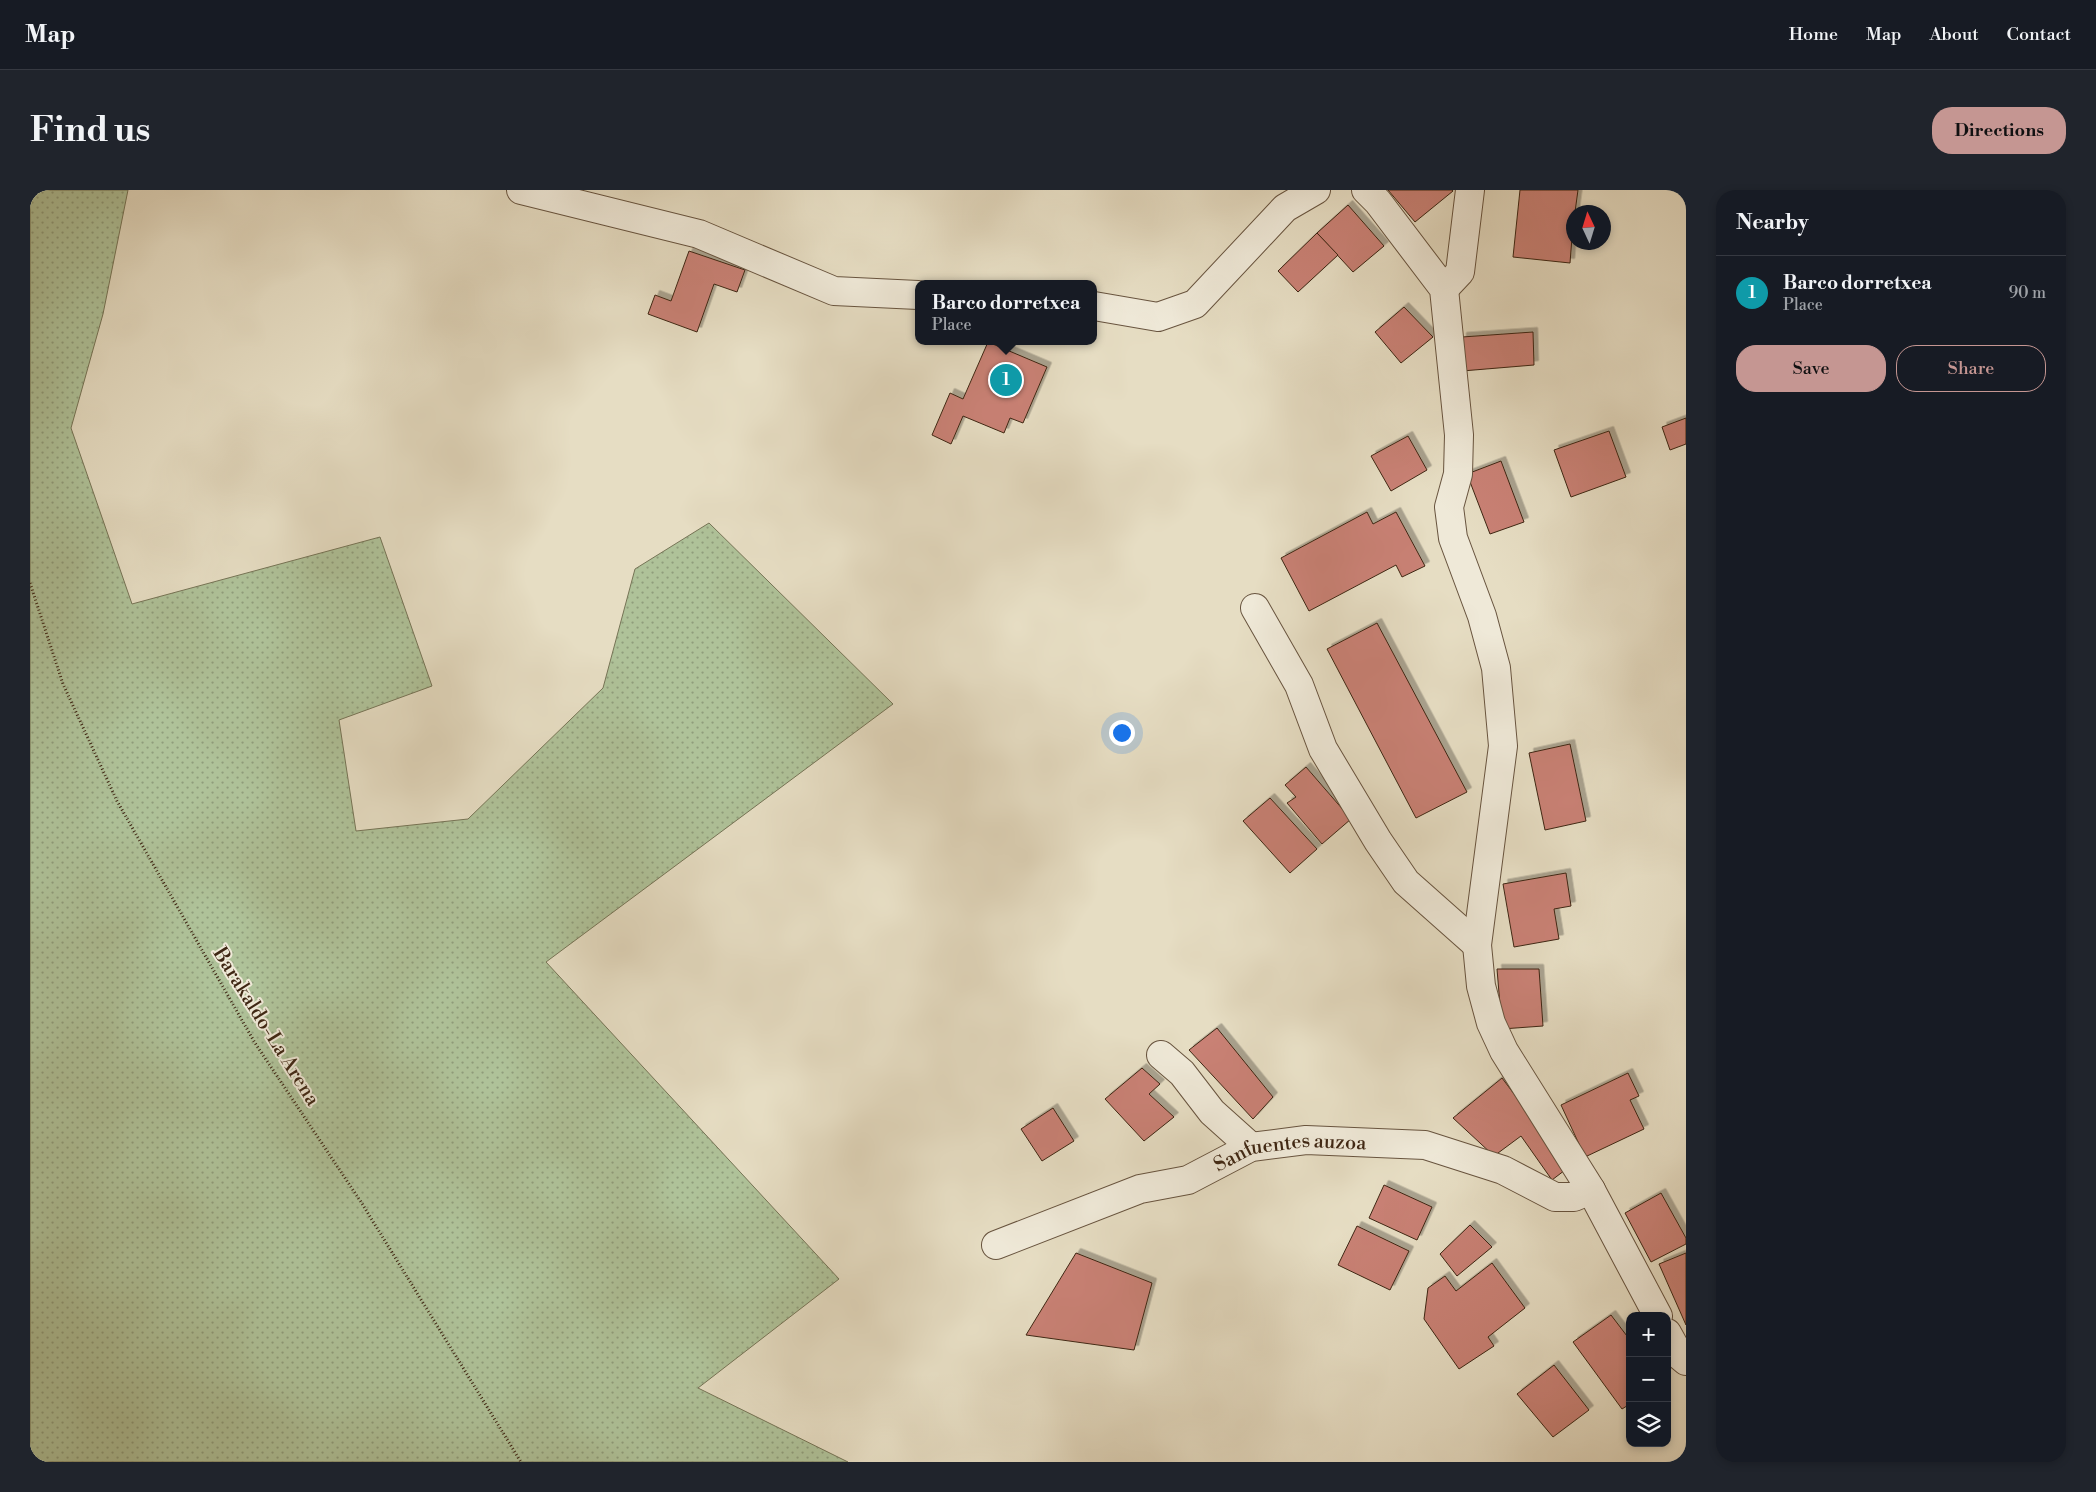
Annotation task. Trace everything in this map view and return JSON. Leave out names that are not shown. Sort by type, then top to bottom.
[{"type":"street","points":[[521,190],[699,234],[834,291],[915,295]]},
{"type":"street","points":[[1097,307],[1158,318],[1195,304],[1285,208],[1316,190]]},
{"type":"street","points":[[1366,190],[1378,202],[1444,289],[1459,436],[1458,474],[1449,507],[1453,538],[1482,616],[1496,668],[1502,716],[1503,746],[1477,945],[1481,986],[1491,1023],[1504,1051],[1590,1190],[1656,1312]]},
{"type":"street","points":[[1444,289],[1460,272],[1470,190]]},
{"type":"street","points":[[1255,608],[1299,685],[1323,749],[1378,841],[1406,882],[1477,945]]},
{"type":"street","points":[[1162,1055],[1182,1073],[1212,1112],[1251,1147]]},
{"type":"street","name":"Sanfuentes auzoa","points":[[996,1245],[1140,1189],[1188,1180],[1251,1147],[1306,1140],[1425,1144],[1503,1170],[1555,1197],[1574,1197],[1590,1190]]},
{"type":"street","points":[[1671,1340],[1680,1356],[1686,1361]]},
{"type":"path","name":"Barakaldo-La Arena","points":[[30,583],[63,684],[122,810],[255,1043],[361,1202],[522,1462]]},
{"type":"green space","points":[[30,190],[128,190],[103,314],[71,428],[132,604],[380,537],[432,686],[339,720],[356,831],[468,819],[603,688],[635,569],[709,523],[893,704],[546,962],[839,1279],[698,1388],[848,1462],[30,1462]]},
{"type":"building","points":[[1388,190],[1452,190],[1453,191],[1415,222]]},
{"type":"building","points":[[1520,190],[1578,190],[1576,205],[1566,205],[1566,250],[1571,250],[1570,263],[1513,257]]},
{"type":"building","points":[[1348,205],[1384,246],[1353,272],[1317,233]]},
{"type":"building","points":[[1317,233],[1338,255],[1298,292],[1278,271]]},
{"type":"building","points":[[689,251],[745,270],[737,292],[714,284],[697,332],[648,314],[655,295],[671,301]]},
{"type":"building","points":[[1404,307],[1433,337],[1401,363],[1375,332]]},
{"type":"building","points":[[1533,332],[1534,365],[1462,371],[1462,337]]},
{"type":"building","points":[[987,345],[995,345],[1047,367],[1023,423],[1010,418],[1004,433],[963,416],[951,444],[932,435],[950,393],[963,399]]},
{"type":"building","points":[[1686,418],[1686,444],[1670,450],[1662,427]]},
{"type":"building","points":[[1609,431],[1626,477],[1571,497],[1554,450]]},
{"type":"building","points":[[1408,436],[1427,470],[1391,491],[1371,456]]},
{"type":"building","points":[[1501,461],[1524,522],[1490,534],[1467,474]]},
{"type":"building","points":[[1367,512],[1373,524],[1396,512],[1425,566],[1402,577],[1396,565],[1309,611],[1281,558]]},
{"type":"building","points":[[1377,623],[1467,792],[1416,818],[1327,649]]},
{"type":"building","points":[[1570,744],[1586,821],[1545,830],[1529,753]]},
{"type":"building","points":[[1306,767],[1351,819],[1322,844],[1287,803],[1296,797],[1285,785]]},
{"type":"building","points":[[1270,798],[1317,849],[1290,873],[1243,821]]},
{"type":"building","points":[[1566,873],[1571,906],[1554,909],[1559,939],[1514,947],[1503,884]]},
{"type":"building","points":[[1497,969],[1539,969],[1543,1026],[1502,1029]]},
{"type":"building","points":[[1217,1028],[1273,1097],[1253,1119],[1189,1050]]},
{"type":"building","points":[[1142,1068],[1160,1084],[1149,1094],[1174,1117],[1144,1141],[1105,1099]]},
{"type":"building","points":[[1628,1073],[1639,1096],[1630,1100],[1644,1129],[1585,1157],[1561,1105]]},
{"type":"building","points":[[1502,1078],[1569,1167],[1552,1180],[1521,1136],[1494,1156],[1453,1118]]},
{"type":"building","points":[[1053,1108],[1074,1141],[1042,1161],[1021,1129]]},
{"type":"building","points":[[1384,1185],[1432,1207],[1417,1240],[1369,1218]]},
{"type":"building","points":[[1661,1193],[1686,1238],[1686,1244],[1651,1262],[1625,1213]]},
{"type":"building","points":[[1470,1225],[1492,1247],[1457,1276],[1440,1254]]},
{"type":"building","points":[[1357,1226],[1409,1251],[1390,1290],[1338,1265]]},
{"type":"building","points":[[1076,1253],[1152,1283],[1134,1350],[1026,1335]]},
{"type":"building","points":[[1686,1253],[1686,1325],[1659,1264]]},
{"type":"building","points":[[1492,1263],[1525,1308],[1488,1337],[1494,1346],[1459,1369],[1424,1319],[1428,1288],[1445,1276],[1456,1291]]},
{"type":"building","points":[[1611,1315],[1626,1335],[1626,1406],[1622,1409],[1573,1342]]},
{"type":"building","points":[[1554,1365],[1589,1410],[1553,1437],[1517,1394]]},
{"type":"place","name":"Barco dorretxea","points":[[1006,380]]}]
